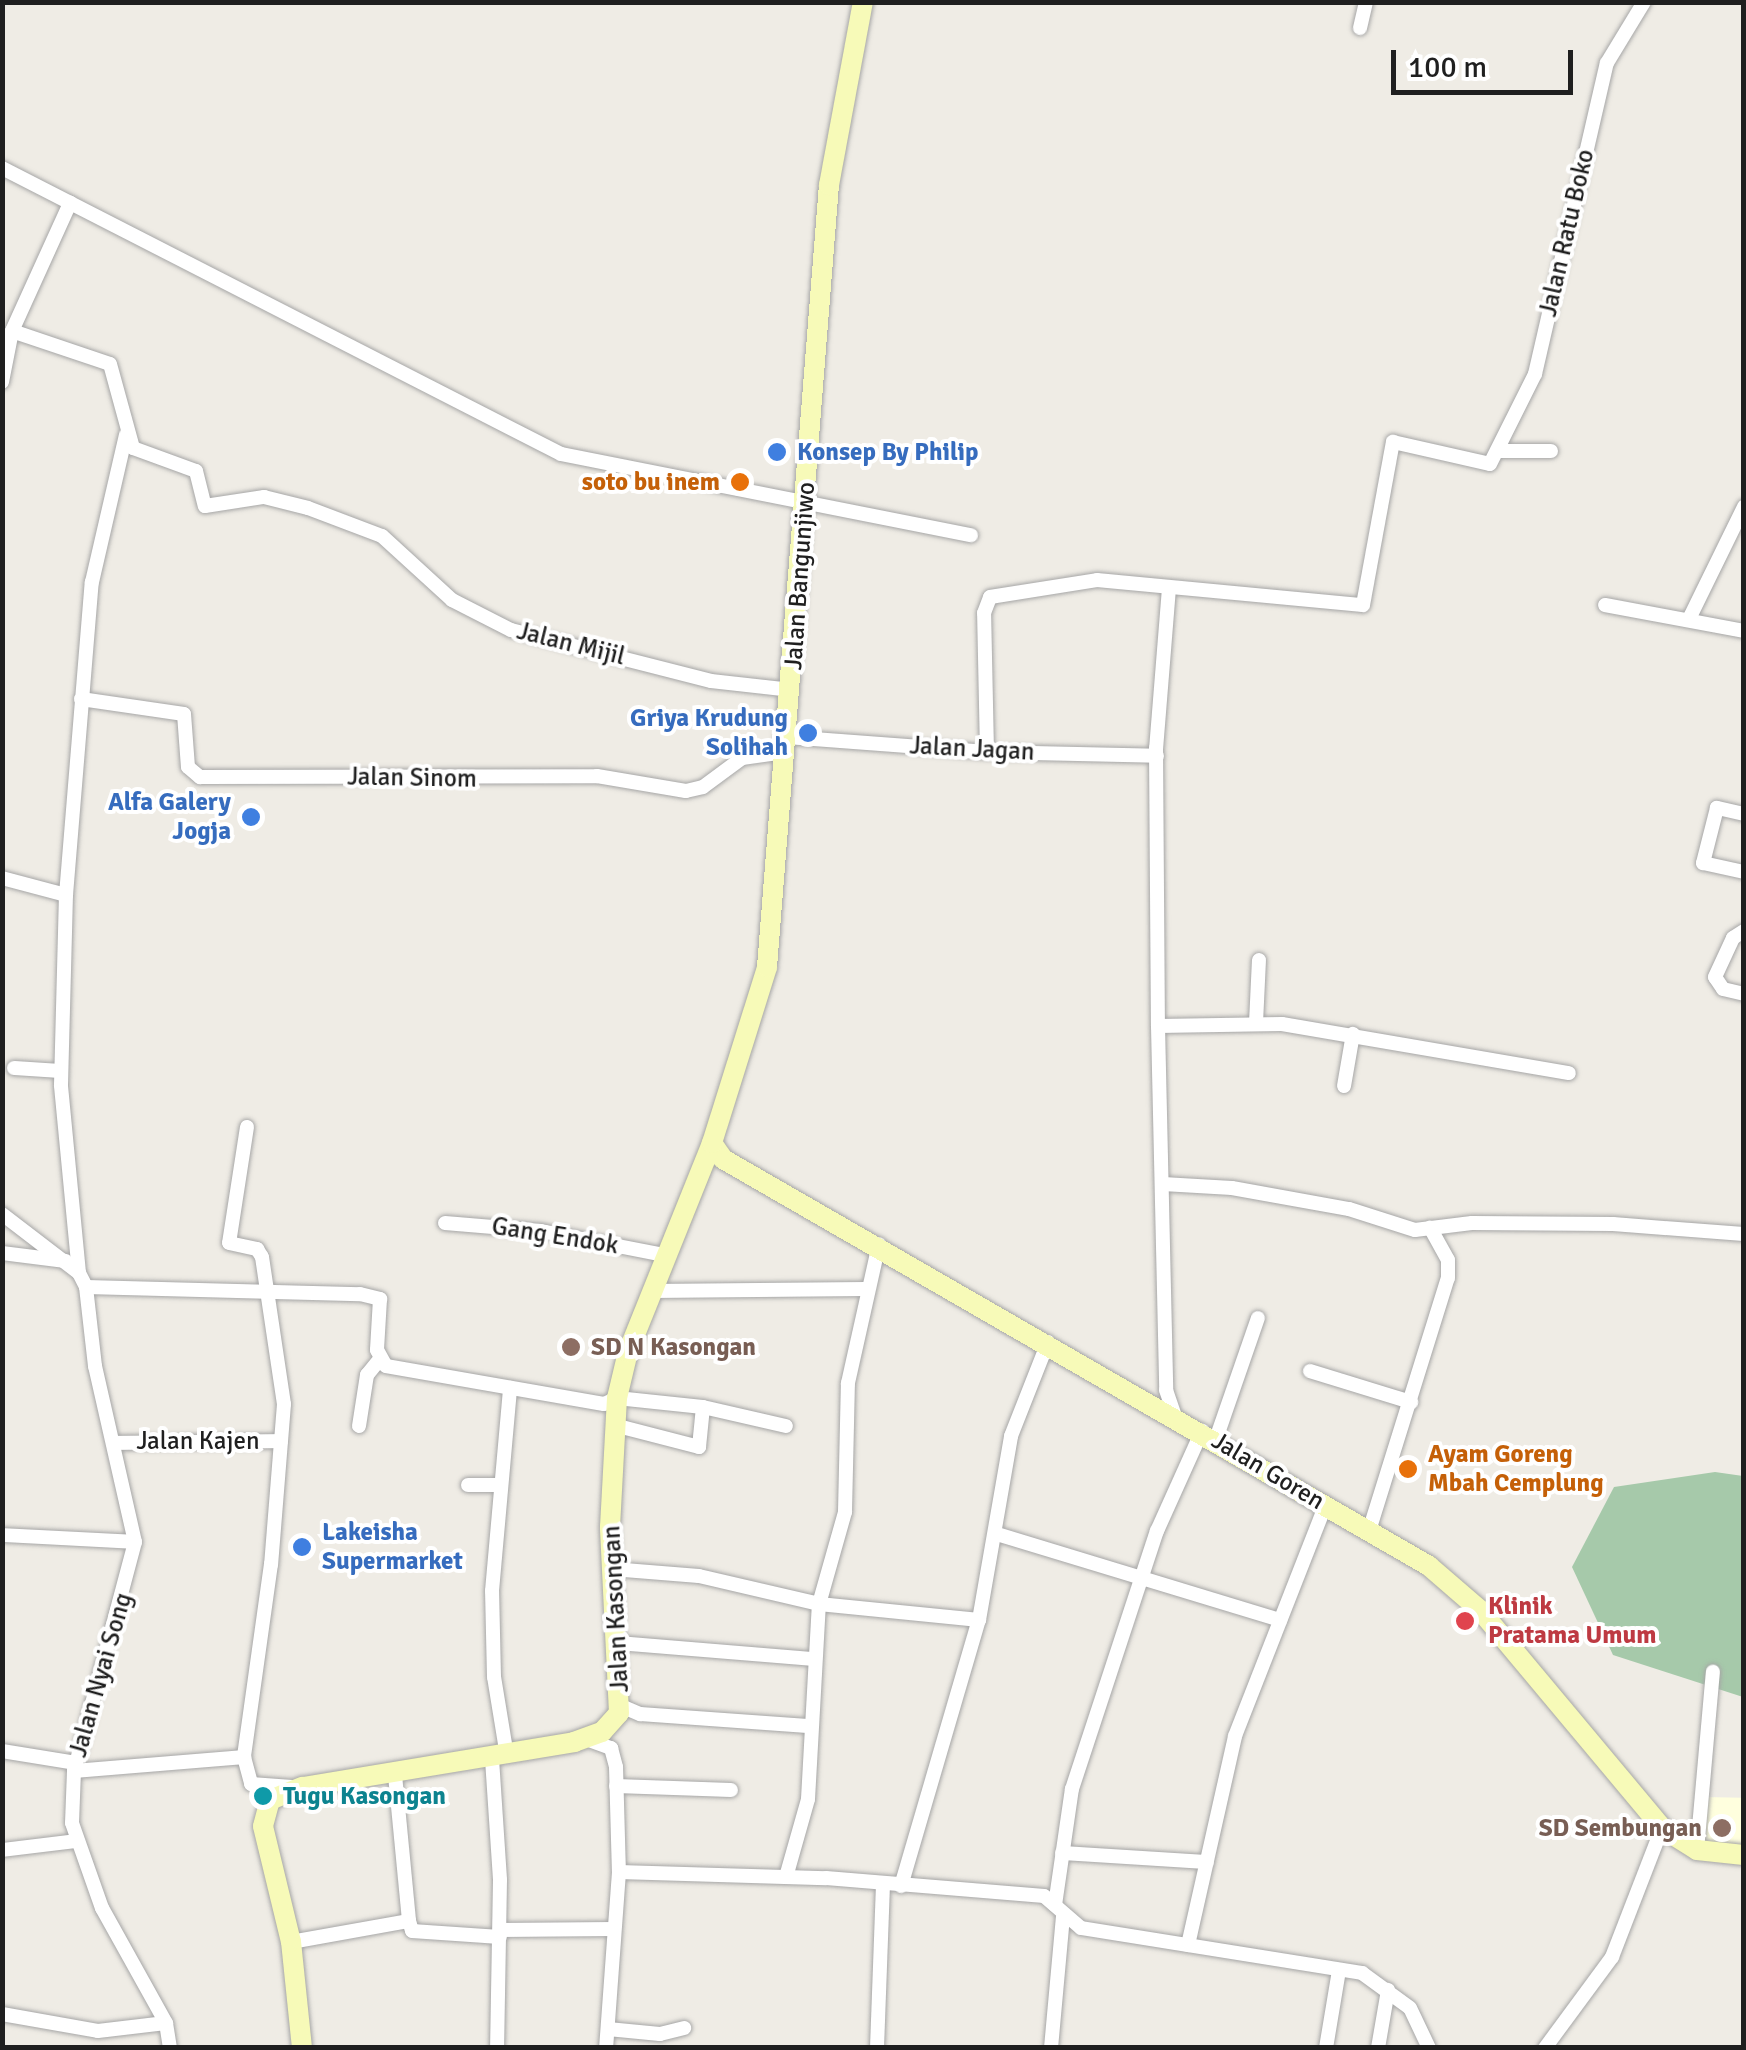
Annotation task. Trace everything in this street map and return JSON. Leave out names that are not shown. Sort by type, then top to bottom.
[{"type":"main road","name":"Jalan Bangunjiwo","points":[[714,1155],[764,982],[791,690],[829,185],[862,2]]},
{"type":"main road","name":"Jalan Goren","points":[[714,1155],[880,1244],[1048,1342],[1156,1394],[1174,1414],[1462,1592],[1662,1828],[1698,1850],[1744,1855]]},
{"type":"main road","name":"Jalan Kasongan","points":[[263,1826],[270,1800],[303,1787],[499,1757],[585,1738],[608,1728],[620,1710],[612,1570],[617,1398],[665,1255],[714,1155]]},
{"type":"main road","points":[[263,1826],[291,1942],[302,2048]]},
{"type":"street","points":[[1360,28],[1366,2]]},
{"type":"street","name":"Jalan Ratu Boko","points":[[1493,458],[1535,374],[1608,63],[1644,2]]},
{"type":"street","points":[[2,168],[561,454],[971,535]]},
{"type":"street","points":[[2,382],[12,331],[70,203]]},
{"type":"street","points":[[12,331],[110,364],[126,435],[104,510],[67,841],[61,1071],[78,1273]]},
{"type":"street","name":"Jalan Mijil","points":[[126,435],[145,456],[196,470],[204,506],[264,497],[382,536],[452,600],[511,630],[711,681],[791,690]]},
{"type":"street","points":[[987,752],[984,613],[990,596],[1072,580],[1364,605],[1393,442],[1493,458],[1552,450]]},
{"type":"street","points":[[1690,617],[1744,507]]},
{"type":"street","points":[[1156,1394],[1163,1184],[1157,756],[1169,588]]},
{"type":"street","points":[[1605,605],[1690,617],[1744,631]]},
{"type":"street","name":"Jalan Sinom","points":[[81,699],[184,714],[188,767],[200,777],[597,776],[686,792],[703,787],[742,758],[786,744]]},
{"type":"street","name":"Jalan Jagan","points":[[786,744],[1157,756]]},
{"type":"street","points":[[1741,808],[1717,808],[1703,862],[1744,872]]},
{"type":"street","points":[[2,878],[66,896]]},
{"type":"street","points":[[1744,931],[1733,938],[1715,976],[1722,989],[1744,994]]},
{"type":"street","points":[[1256,1023],[1259,960]]},
{"type":"street","points":[[1158,1026],[1256,1023],[1353,1034],[1569,1073]]},
{"type":"street","points":[[1344,1086],[1353,1034]]},
{"type":"street","points":[[14,1068],[61,1071]]},
{"type":"street","points":[[247,1128],[228,1243],[261,1252],[271,1292],[283,1384],[282,1441],[244,1757],[263,1826]]},
{"type":"street","points":[[1163,1184],[1232,1188],[1430,1228],[1613,1224],[1744,1234]]},
{"type":"street","points":[[2,1214],[66,1262],[86,1287],[333,1291],[380,1299],[379,1360],[367,1375],[359,1426]]},
{"type":"street","name":"Gang Endok","points":[[445,1223],[541,1232],[665,1255]]},
{"type":"street","points":[[1369,1531],[1448,1278],[1448,1260],[1430,1228]]},
{"type":"street","points":[[786,1878],[807,1810],[808,1726],[818,1604],[845,1512],[848,1383],[866,1290],[880,1244]]},
{"type":"street","points":[[2,1253],[66,1262]]},
{"type":"street","name":"Jalan Nyai Song","points":[[86,1287],[94,1366],[115,1443],[134,1542],[75,1767],[76,1841],[102,1908],[166,2023],[170,2048]]},
{"type":"street","points":[[652,1290],[866,1290]]},
{"type":"street","points":[[1051,2048],[1062,1854],[1072,1789],[1143,1575],[1209,1435],[1258,1318]]},
{"type":"street","points":[[900,1886],[979,1620],[1011,1436],[1048,1342]]},
{"type":"street","points":[[379,1360],[604,1404],[617,1398],[703,1407],[786,1426]]},
{"type":"street","points":[[1310,1371],[1411,1402]]},
{"type":"street","points":[[497,2048],[499,1757],[492,1590],[510,1388]]},
{"type":"street","points":[[614,1425],[700,1447],[703,1407]]},
{"type":"street","name":"Jalan Kajen","points":[[115,1443],[282,1441]]},
{"type":"street","points":[[468,1485],[501,1485]]},
{"type":"street","points":[[1188,1944],[1235,1736],[1325,1506]]},
{"type":"street","points":[[996,1534],[1143,1575],[1280,1620]]},
{"type":"street","points":[[2,1535],[134,1542]]},
{"type":"street","points":[[612,1570],[715,1578],[818,1604],[979,1620]]},
{"type":"street","points":[[618,1643],[814,1659]]},
{"type":"street","points":[[1698,1850],[1713,1672]]},
{"type":"street","points":[[606,2048],[620,1872],[616,1767],[620,1710],[808,1726]]},
{"type":"street","points":[[585,1738],[611,1748],[616,1767]]},
{"type":"street","points":[[2,1751],[75,1767],[244,1757]]},
{"type":"street","points":[[396,1775],[412,1931],[500,1934],[614,1929]]},
{"type":"street","points":[[247,1779],[256,1786],[303,1787]]},
{"type":"street","points":[[616,1786],[731,1790]]},
{"type":"street","points":[[1545,2048],[1612,1957],[1662,1828]]},
{"type":"street","points":[[2,1850],[76,1841]]},
{"type":"street","points":[[1062,1854],[1206,1862]]},
{"type":"street","points":[[620,1872],[1029,1893],[1096,1931],[1379,1979],[1410,2008],[1428,2048]]},
{"type":"street","points":[[877,2048],[883,1884]]},
{"type":"street","points":[[291,1942],[409,1922]]},
{"type":"street","points":[[1326,2048],[1338,1970]]},
{"type":"street","points":[[1378,2048],[1388,1990]]},
{"type":"street","points":[[2,2014],[98,2031],[166,2023]]},
{"type":"street","points":[[608,2028],[669,2034],[684,2028]]},
{"type":"shaded area","points":[[1715,1472],[1743,1476],[1743,1697],[1613,1655],[1572,1567],[1614,1487]]},
{"type":"shaded area","name":"SD Sembungan","points":[[1701,1797],[1743,1798],[1742,1859],[1700,1858]]},
{"type":"place","name":"Konsep By Philip","points":[[777,452]]},
{"type":"place","name":"soto bu inem","points":[[740,482]]},
{"type":"place","name":"Griya Krudung Solihah","points":[[808,733]]},
{"type":"place","name":"Alfa Galery Jogja","points":[[251,817]]},
{"type":"place","name":"SD N Kasongan","points":[[571,1347]]},
{"type":"place","name":"Ayam Goreng Mbah Cemplung","points":[[1408,1469]]},
{"type":"place","name":"Lakeisha Supermarket","points":[[302,1547]]},
{"type":"place","name":"Klinik Pratama Umum","points":[[1465,1621]]},
{"type":"place","name":"Tugu Kasongan","points":[[263,1796]]},
{"type":"place","name":"SD Sembungan","points":[[1722,1828]]}]
